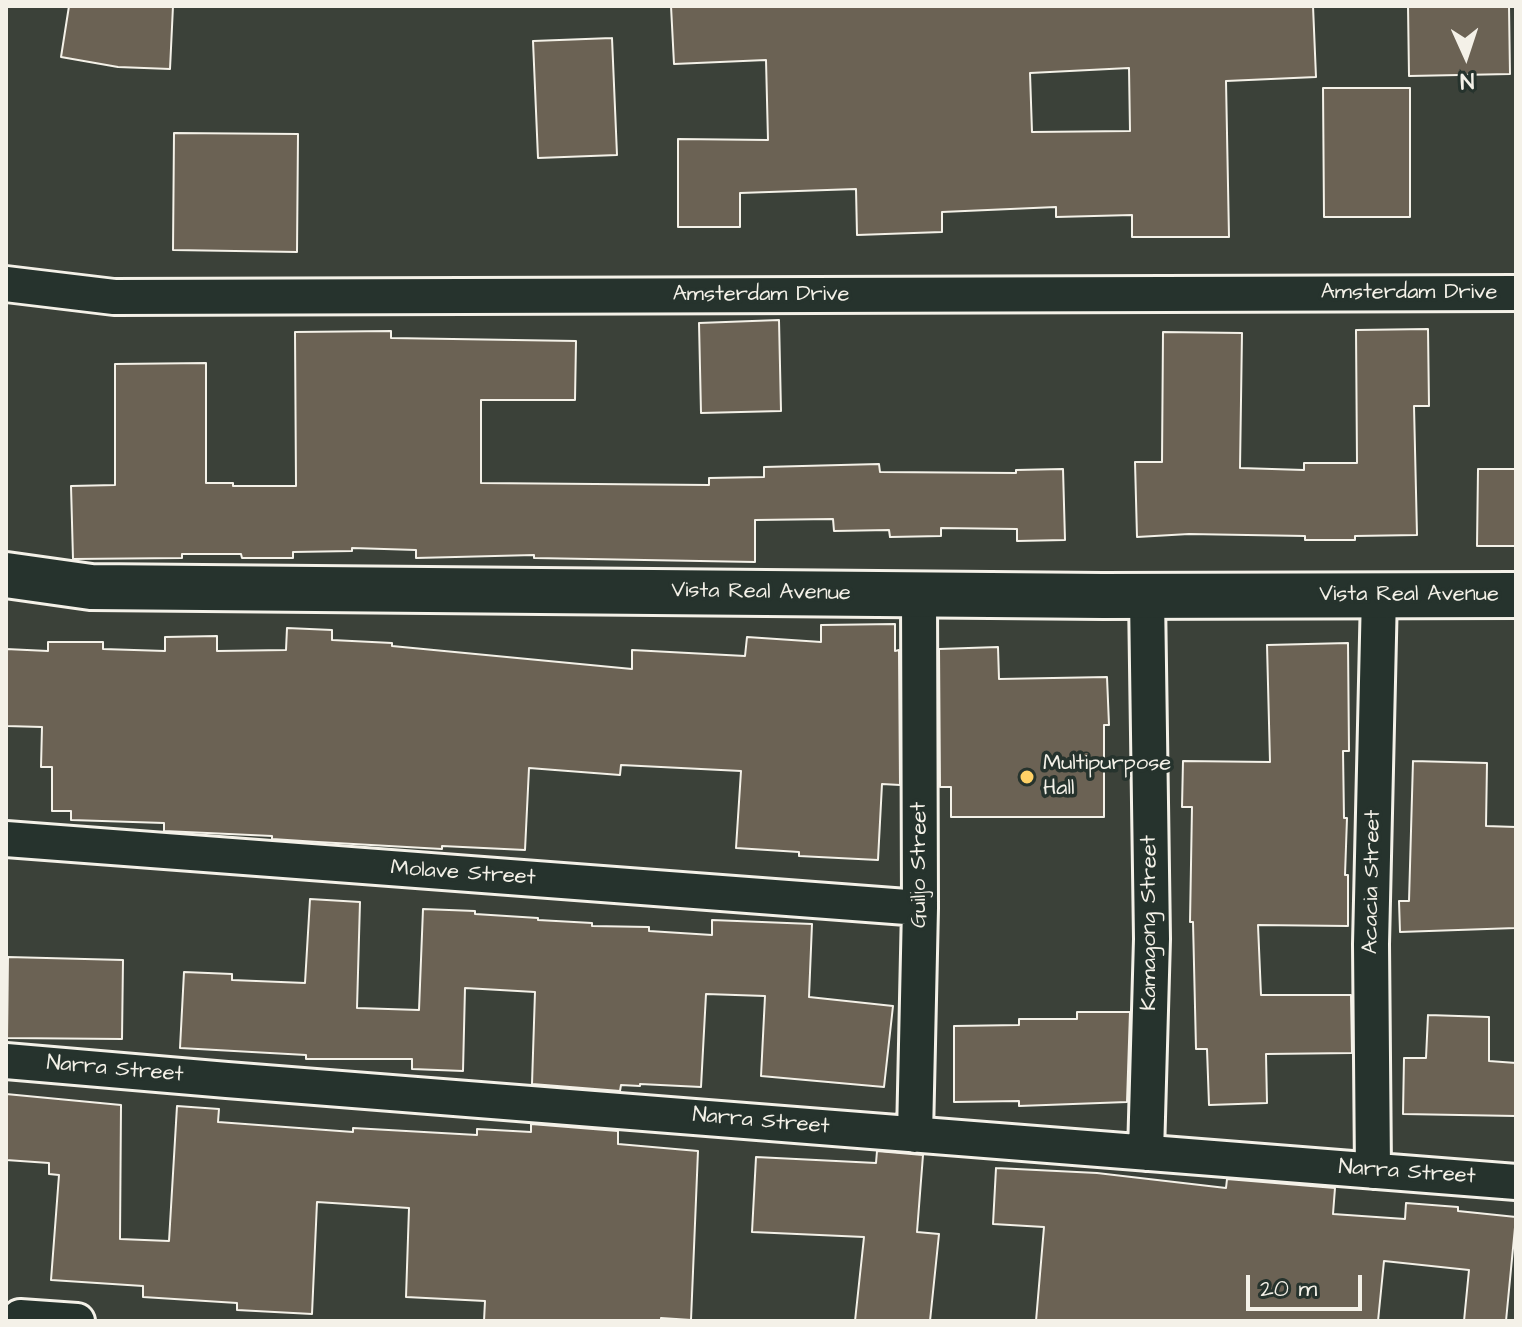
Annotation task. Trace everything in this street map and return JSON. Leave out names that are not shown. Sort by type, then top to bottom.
[{"type":"street","name":"Amsterdam Drive","points":[[6,284],[114,297],[1516,293]]},
{"type":"street","name":"Vista Real Avenue","points":[[6,575],[91,587],[1147,597],[1516,595]]},
{"type":"street","name":"Acacia Street","points":[[1373,1171],[1371,944],[1379,594]]},
{"type":"street","name":"Guiljo Street","points":[[915,1135],[920,908],[919,595]]},
{"type":"street","name":"Kamagong Street","points":[[1146,1153],[1152,939],[1147,597]]},
{"type":"street","name":"Molave Street","points":[[6,839],[920,908]]},
{"type":"street","name":"Narra Street","points":[[6,1061],[1516,1182]]},
{"type":"street","points":[[20,1317],[77,1321]]},
{"type":"building","points":[[69,6],[173,6],[170,69],[118,67],[61,57]]},
{"type":"building","points":[[671,6],[1313,6],[1316,77],[1226,81],[1229,237],[1132,237],[1132,215],[1056,217],[1056,207],[942,212],[942,232],[857,235],[856,189],[740,193],[740,227],[678,227],[678,139],[768,140],[766,60],[674,64]],"holes":[[[1129,68],[1130,131],[1032,132],[1030,73]]]},
{"type":"building","points":[[1408,6],[1509,6],[1510,74],[1409,76]]},
{"type":"building","points":[[612,38],[617,155],[538,158],[533,41]]},
{"type":"building","points":[[1323,88],[1410,88],[1410,217],[1324,217]]},
{"type":"building","points":[[174,133],[298,134],[297,252],[173,250]]},
{"type":"building","points":[[779,320],[781,411],[701,413],[699,323]]},
{"type":"building","points":[[1428,329],[1429,406],[1414,406],[1417,535],[1355,536],[1355,540],[1189,534],[1137,537],[1135,462],[1162,462],[1163,332],[1242,333],[1240,468],[1304,470],[1304,463],[1357,463],[1356,330]]},
{"type":"building","points":[[391,331],[391,338],[576,341],[575,400],[481,400],[481,483],[709,485],[709,478],[764,477],[764,467],[879,464],[880,472],[1016,473],[1016,470],[1063,469],[1065,540],[1017,541],[1017,529],[941,528],[941,536],[890,537],[889,530],[834,531],[833,519],[755,520],[755,562],[534,558],[534,555],[416,558],[416,550],[352,548],[352,551],[293,552],[293,558],[182,554],[182,558],[73,559],[71,486],[115,485],[115,364],[206,363],[206,483],[296,486],[295,332]]},
{"type":"building","points":[[1478,469],[1516,469],[1516,546],[1477,546]]},
{"type":"building","points":[[895,624],[895,651],[899,650],[900,785],[882,784],[878,860],[799,856],[799,852],[736,848],[741,771],[621,765],[620,775],[529,768],[525,850],[442,846],[442,849],[272,839],[272,836],[164,831],[164,823],[71,820],[71,811],[52,811],[52,767],[41,767],[42,727],[6,726],[6,649],[48,651],[48,642],[103,642],[103,649],[165,651],[165,637],[217,636],[217,651],[286,650],[287,628],[332,630],[332,640],[392,643],[392,646],[632,669],[632,650],[745,656],[747,637],[821,642],[821,625]]},
{"type":"building","points":[[1348,643],[1349,751],[1343,751],[1348,926],[1258,925],[1261,995],[1351,995],[1352,1053],[1266,1054],[1267,1103],[1209,1105],[1207,1049],[1196,1049],[1193,922],[1190,922],[1192,807],[1182,807],[1183,761],[1270,762],[1267,645]]},
{"type":"building","points":[[998,647],[999,679],[1107,677],[1109,725],[1104,725],[1104,817],[951,817],[951,787],[940,787],[939,649]]},
{"type":"building","points":[[1413,761],[1487,763],[1486,826],[1516,827],[1516,928],[1400,932],[1399,901],[1409,901]]},
{"type":"building","points":[[310,899],[360,902],[357,1008],[419,1010],[423,909],[475,911],[475,914],[592,923],[592,926],[649,927],[649,931],[712,935],[712,920],[812,924],[809,997],[893,1006],[884,1087],[761,1076],[765,996],[706,994],[701,1087],[640,1084],[621,1085],[620,1091],[532,1084],[535,992],[465,988],[463,1071],[412,1069],[412,1059],[306,1059],[306,1055],[180,1048],[184,972],[232,974],[232,980],[305,983]]},
{"type":"building","points":[[8,957],[123,960],[122,1039],[7,1038]]},
{"type":"building","points":[[1077,1012],[1130,1012],[1127,1102],[1019,1106],[1019,1101],[954,1102],[954,1026],[1019,1025],[1019,1019],[1077,1019]]},
{"type":"building","points":[[1428,1015],[1489,1017],[1489,1061],[1516,1063],[1516,1116],[1403,1114],[1404,1058],[1426,1058]]},
{"type":"building","points":[[6,1094],[121,1105],[120,1239],[169,1241],[177,1106],[219,1109],[218,1122],[353,1132],[353,1128],[477,1135],[477,1129],[531,1132],[531,1124],[618,1131],[618,1144],[698,1151],[691,1320],[484,1321],[485,1301],[406,1297],[409,1208],[317,1202],[312,1314],[237,1310],[237,1303],[143,1297],[143,1286],[51,1280],[59,1175],[49,1174],[49,1163],[6,1160]]},
{"type":"building","points":[[877,1151],[923,1155],[917,1232],[939,1234],[930,1321],[855,1321],[864,1237],[752,1232],[756,1157],[876,1163]]},
{"type":"building","points":[[996,1168],[1097,1173],[1226,1188],[1227,1179],[1335,1188],[1333,1214],[1405,1219],[1406,1203],[1458,1207],[1458,1211],[1516,1217],[1506,1321],[1464,1321],[1469,1270],[1384,1261],[1378,1321],[1036,1321],[1044,1227],[993,1224]]},
{"type":"place","name":"Multipurpose Hall","points":[[1027,777]]}]
